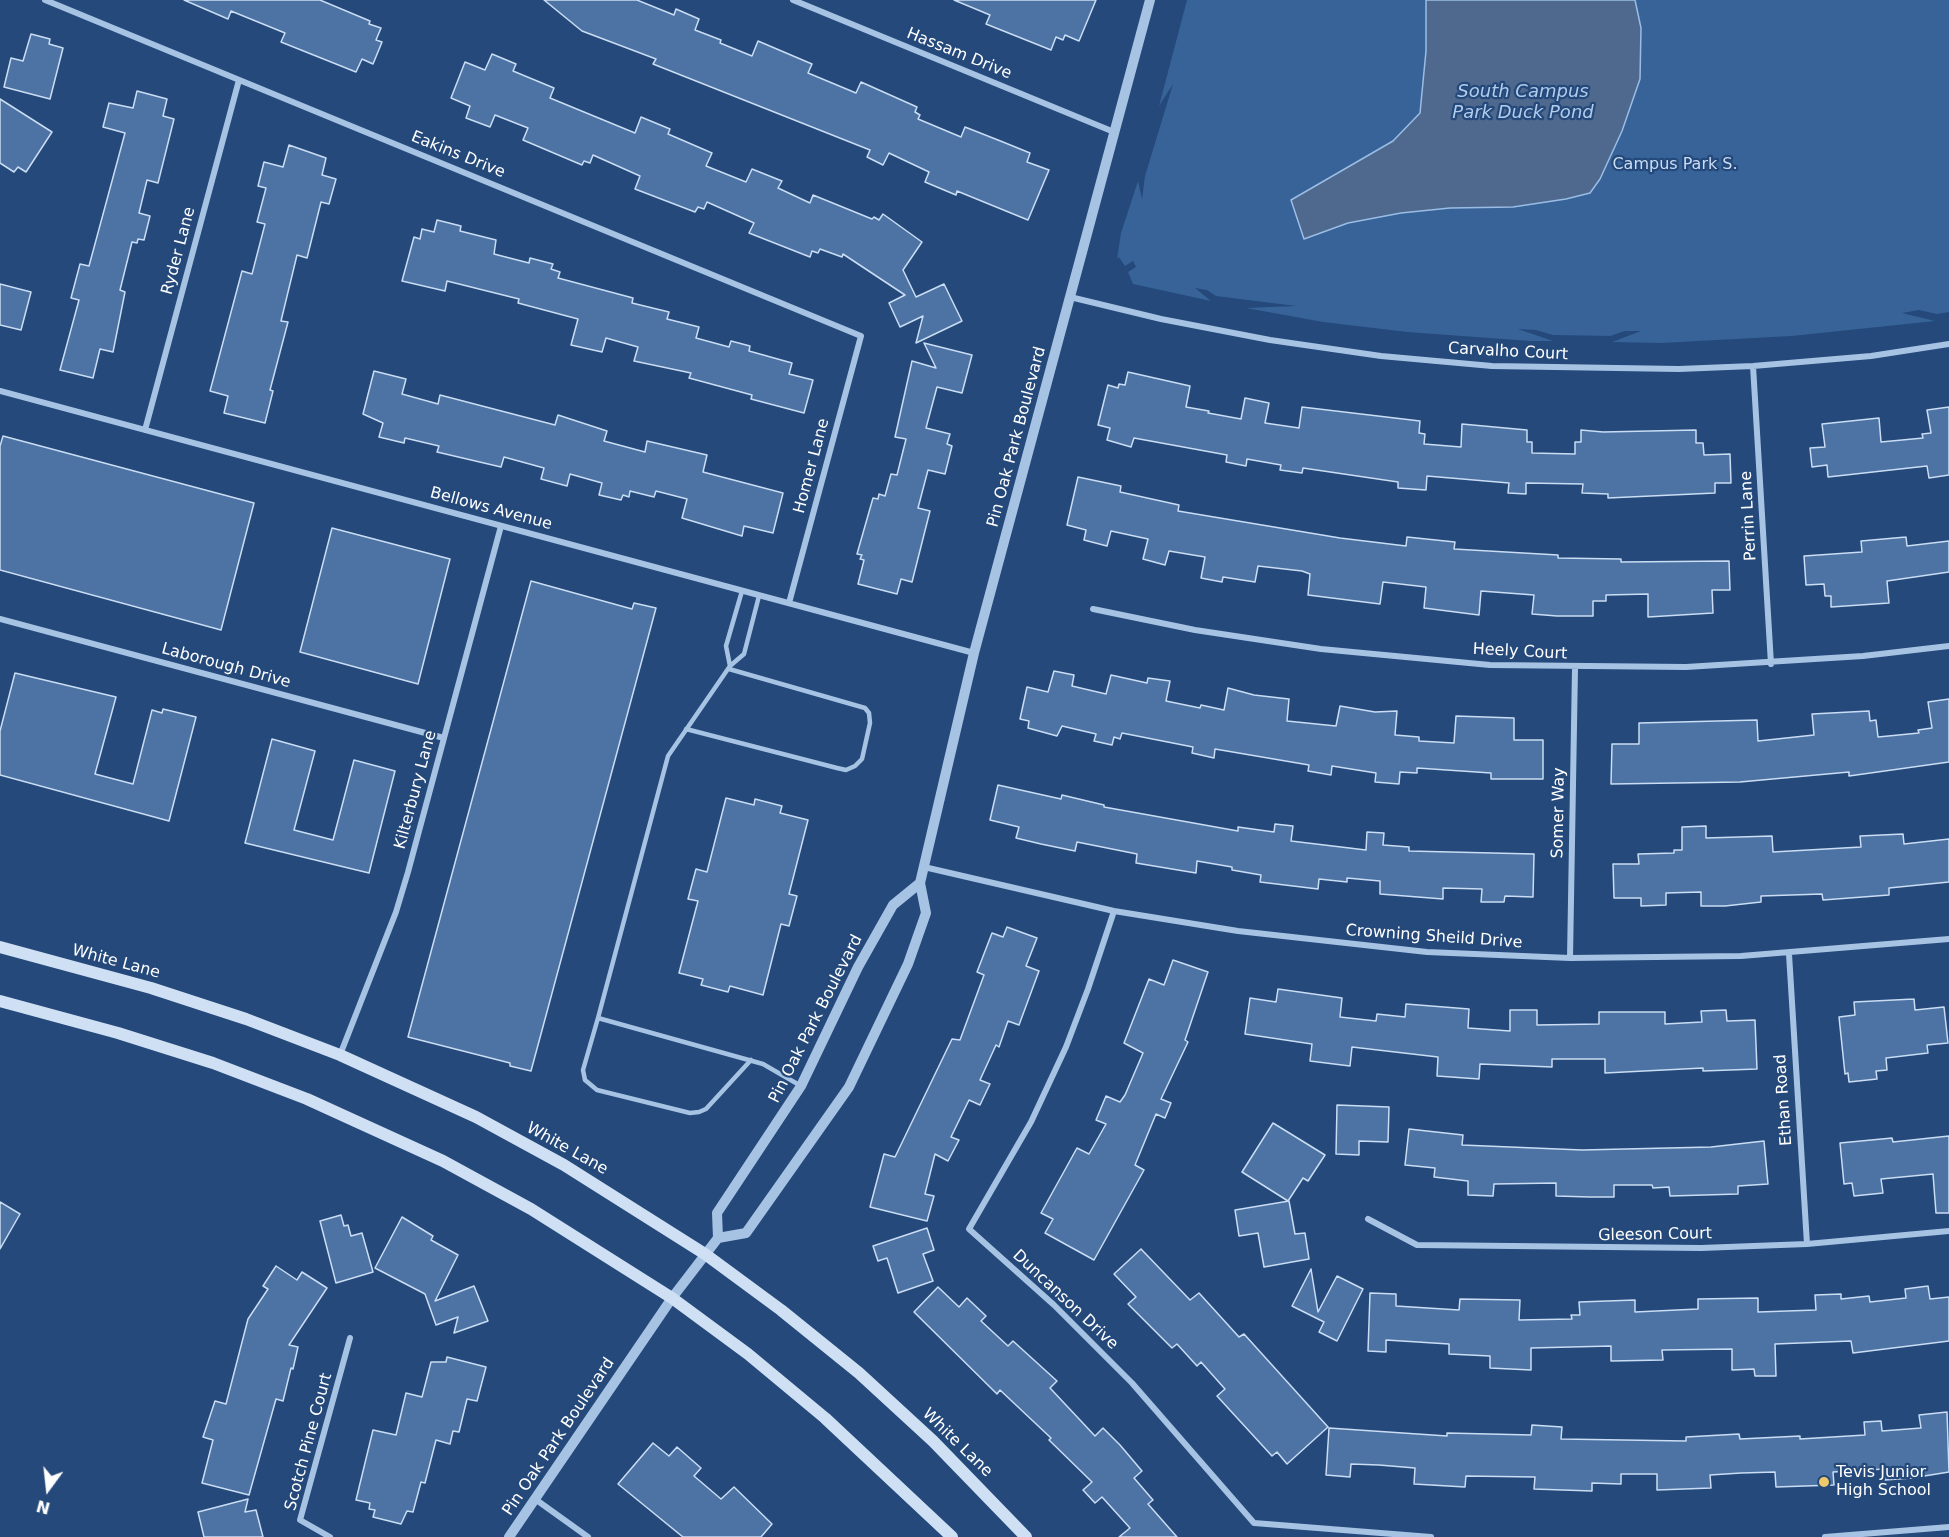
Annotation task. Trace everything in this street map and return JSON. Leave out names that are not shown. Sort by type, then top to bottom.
[{"type":"main road","name":"White Lane","points":[[0,947],[151,988],[246,1019],[340,1055],[476,1117],[564,1165],[705,1254],[781,1310],[859,1373],[933,1441],[1026,1537]]},
{"type":"main road","points":[[0,1001],[118,1033],[213,1063],[339,1113],[443,1161],[531,1209],[672,1298],[748,1354],[825,1418],[952,1537]]},
{"type":"street","name":"Eakins Drive","points":[[45,0],[861,336]]},
{"type":"street","name":"Hassam Drive","points":[[793,0],[1114,132]]},
{"type":"street","name":"Pin Oak Park Boulevard","points":[[509,1537],[672,1298],[705,1254],[718,1238],[746,1233],[849,1087],[908,964],[926,913],[920,883],[974,653],[1150,0]]},
{"type":"street","name":"Ryder Lane","points":[[145,430],[239,80]]},
{"type":"street","name":"Carvalho Court","points":[[1070,297],[1161,319],[1270,340],[1381,356],[1567,369],[1753,366],[1871,356],[1949,344]]},
{"type":"street","name":"Homer Lane","points":[[789,603],[861,336]]},
{"type":"street","name":"Perrin Lane","points":[[1753,366],[1771,664]]},
{"type":"street","name":"Bellows Avenue","points":[[0,391],[974,653]]},
{"type":"street","name":"Kilterbury Lane","points":[[340,1055],[396,912],[501,526]]},
{"type":"street","name":"Heely Court","points":[[1093,609],[1196,630],[1321,649],[1406,658],[1575,668],[1686,668],[1771,664],[1949,646]]},
{"type":"street","name":"Laborough Drive","points":[[0,619],[444,738]]},
{"type":"street","name":"Somer Way","points":[[1570,958],[1575,668]]},
{"type":"street","name":"Crowning Sheild Drive","points":[[924,867],[1114,911],[1238,931],[1427,952],[1646,959],[1789,954],[1949,939]]},
{"type":"street","name":"Pin Oak Park Boulevard","points":[[718,1238],[717,1213],[801,1086],[858,968],[893,905],[920,883]]},
{"type":"street","name":"Duncanson Drive","points":[[1114,911],[1066,1047],[1031,1122],[969,1229],[1054,1305],[1132,1383],[1254,1523],[1431,1537]]},
{"type":"street","name":"Ethan Road","points":[[1789,954],[1806,1244]]},
{"type":"street","name":"Gleeson Court","points":[[1368,1219],[1417,1245],[1596,1249],[1806,1244],[1949,1231]]},
{"type":"street","name":"Scotch Pine Court","points":[[330,1537],[300,1520],[350,1338]]},
{"type":"street","points":[[535,1499],[588,1537]]},
{"type":"street","points":[[1825,1537],[1949,1527]]},
{"type":"lane","points":[[730,668],[726,646],[742,591]]},
{"type":"lane","points":[[751,1060],[706,1109],[690,1113],[597,1090],[585,1080],[583,1070],[668,756],[730,668],[744,654],[759,596]]},
{"type":"lane","points":[[686,729],[846,770],[855,766],[862,759],[870,723],[869,713],[865,708],[730,668]]},
{"type":"lane","points":[[598,1017],[751,1060],[801,1086]]},
{"type":"green space","name":"Campus Park S.","points":[[1187,0],[1949,0],[1949,312],[1937,314],[1919,310],[1902,313],[1935,321],[1792,336],[1661,343],[1612,342],[1641,331],[1625,331],[1610,336],[1553,335],[1536,330],[1518,329],[1553,341],[1530,341],[1407,332],[1323,322],[1246,308],[1296,306],[1216,296],[1207,290],[1195,288],[1211,301],[1133,284],[1128,272],[1136,267],[1133,261],[1125,266],[1119,257],[1117,259],[1121,233],[1138,181],[1142,199],[1145,176],[1173,84],[1159,106]]},
{"type":"water","name":"South Campus Park Duck Pond","points":[[1426,0],[1635,0],[1641,28],[1640,79],[1622,131],[1600,179],[1590,193],[1566,199],[1513,207],[1450,208],[1401,213],[1348,223],[1304,239],[1291,200],[1393,141],[1420,113],[1426,51]]},
{"type":"building","points":[[184,0],[320,0],[381,28],[376,40],[382,42],[373,64],[362,59],[356,72],[281,42],[285,33],[231,11],[228,19]]},
{"type":"building","points":[[544,0],[637,0],[674,15],[676,9],[699,19],[695,30],[721,40],[720,43],[752,56],[758,41],[812,64],[808,73],[856,93],[861,82],[917,107],[915,112],[920,115],[918,119],[961,137],[965,127],[1030,153],[1027,162],[1049,170],[1028,220],[957,191],[956,195],[925,182],[929,172],[889,153],[883,165],[867,157],[870,150],[653,64],[656,59],[582,31]]},
{"type":"building","points":[[954,0],[1096,0],[1079,41],[1065,35],[1063,40],[1056,37],[1051,50],[986,24],[990,15]]},
{"type":"building","points":[[31,34],[50,39],[49,44],[63,48],[50,99],[4,87],[11,58],[23,61]]},
{"type":"building","points":[[492,54],[516,64],[513,71],[554,88],[550,98],[635,133],[641,117],[670,129],[668,134],[712,153],[706,166],[746,182],[752,169],[782,181],[778,188],[810,203],[813,195],[872,219],[874,217],[879,220],[883,214],[922,242],[903,270],[916,297],[944,284],[962,321],[916,343],[923,316],[900,327],[889,303],[905,295],[843,254],[842,257],[820,249],[818,253],[812,251],[810,257],[749,233],[754,223],[707,202],[704,209],[698,207],[695,212],[635,189],[640,176],[593,155],[590,163],[584,161],[582,165],[523,140],[528,128],[495,115],[490,127],[466,118],[470,106],[451,98],[465,62],[485,70]]},
{"type":"building","points":[[137,91],[167,99],[163,116],[174,119],[158,183],[147,180],[139,213],[150,216],[144,240],[138,239],[137,243],[132,242],[120,290],[125,292],[113,352],[100,349],[93,378],[60,370],[79,300],[71,298],[80,264],[89,266],[125,133],[103,127],[109,103],[133,108]]},
{"type":"building","points":[[0,99],[52,132],[26,172],[18,167],[14,172],[0,163]]},
{"type":"building","points":[[289,145],[326,158],[322,175],[336,179],[329,204],[321,202],[307,258],[297,255],[281,321],[288,322],[270,390],[273,391],[265,423],[224,413],[228,396],[210,391],[242,271],[252,274],[265,224],[257,222],[266,188],[258,186],[264,162],[283,167]]},
{"type":"building","points":[[437,220],[461,226],[460,231],[496,240],[494,254],[529,263],[530,258],[553,264],[551,269],[560,272],[558,278],[633,298],[632,303],[669,312],[667,319],[699,327],[696,338],[729,347],[731,341],[750,346],[749,351],[792,363],[789,374],[813,380],[804,413],[751,399],[752,395],[689,378],[691,373],[634,361],[638,347],[606,338],[602,352],[571,345],[578,319],[518,303],[519,299],[447,281],[445,291],[402,281],[414,237],[420,239],[422,229],[434,232]]},
{"type":"building","points":[[0,284],[31,292],[21,330],[0,325]]},
{"type":"building","points":[[924,343],[972,355],[962,393],[937,387],[926,428],[950,434],[947,444],[952,446],[945,474],[928,470],[918,508],[930,511],[912,582],[901,579],[897,594],[858,584],[864,560],[860,559],[862,555],[857,554],[873,498],[878,499],[879,494],[885,496],[891,474],[897,475],[906,439],[895,437],[912,361],[936,368]]},
{"type":"building","points":[[374,371],[406,379],[402,394],[438,404],[440,395],[555,425],[558,415],[607,431],[604,441],[645,452],[647,441],[707,455],[703,472],[783,493],[773,533],[744,526],[742,536],[682,518],[687,499],[656,491],[654,497],[630,491],[629,497],[623,495],[621,500],[599,495],[602,483],[570,474],[567,486],[541,479],[544,468],[504,457],[501,467],[437,452],[439,446],[405,438],[404,443],[379,437],[383,423],[363,414]]},
{"type":"building","points":[[1128,372],[1190,386],[1186,407],[1241,419],[1245,398],[1269,403],[1265,423],[1299,428],[1302,407],[1420,421],[1419,433],[1425,434],[1424,444],[1461,447],[1462,424],[1527,430],[1527,442],[1532,442],[1532,453],[1575,454],[1575,442],[1581,442],[1581,430],[1603,432],[1696,430],[1696,443],[1703,443],[1704,455],[1730,454],[1731,483],[1715,483],[1715,493],[1608,498],[1608,494],[1582,493],[1583,484],[1526,483],[1526,494],[1508,493],[1509,483],[1427,476],[1426,490],[1398,488],[1398,482],[1303,468],[1302,473],[1280,470],[1281,465],[1247,459],[1246,466],[1226,462],[1227,455],[1134,438],[1131,447],[1107,440],[1110,428],[1098,425],[1108,385],[1118,388],[1119,384],[1125,385]]},
{"type":"building","points":[[1949,407],[1949,475],[1929,478],[1927,466],[1828,477],[1827,465],[1812,467],[1810,448],[1825,447],[1822,424],[1879,418],[1881,442],[1923,438],[1922,434],[1931,433],[1927,410]]},
{"type":"building","points":[[3,436],[254,503],[221,630],[0,570],[0,446]]},
{"type":"building","points":[[1078,477],[1121,486],[1120,492],[1179,505],[1178,511],[1340,538],[1406,546],[1407,537],[1455,542],[1454,549],[1558,555],[1558,558],[1621,559],[1621,562],[1729,561],[1730,590],[1712,590],[1713,613],[1648,617],[1648,594],[1606,595],[1606,601],[1593,601],[1593,616],[1557,616],[1532,614],[1534,595],[1481,591],[1479,615],[1424,608],[1426,587],[1383,582],[1380,604],[1308,595],[1310,574],[1302,571],[1258,566],[1255,582],[1223,577],[1222,582],[1201,578],[1205,557],[1169,551],[1165,565],[1143,559],[1148,539],[1111,531],[1107,546],[1084,540],[1086,530],[1067,525]]},
{"type":"building","points":[[332,528],[450,559],[418,684],[300,652]]},
{"type":"building","points":[[1906,537],[1907,546],[1949,541],[1949,572],[1887,581],[1889,603],[1831,607],[1831,596],[1825,596],[1824,584],[1806,585],[1804,556],[1862,552],[1861,541]]},
{"type":"building","points":[[531,581],[632,609],[634,603],[656,608],[531,1071],[510,1066],[510,1063],[408,1037]]},
{"type":"building","points":[[1054,671],[1074,675],[1072,686],[1106,694],[1111,675],[1147,683],[1148,678],[1170,681],[1166,701],[1200,708],[1201,705],[1224,710],[1228,688],[1254,695],[1289,699],[1287,721],[1336,726],[1340,706],[1375,712],[1397,711],[1395,735],[1419,737],[1419,741],[1454,743],[1456,716],[1514,718],[1514,740],[1543,740],[1543,779],[1491,779],[1491,773],[1417,768],[1417,773],[1400,772],[1399,784],[1375,782],[1376,773],[1332,766],[1331,775],[1308,771],[1309,765],[1215,749],[1214,758],[1192,753],[1193,747],[1122,733],[1120,739],[1114,737],[1112,745],[1094,741],[1096,734],[1062,726],[1057,736],[1028,728],[1029,721],[1020,719],[1027,687],[1048,692]]},
{"type":"building","points":[[15,673],[116,697],[95,774],[133,784],[152,710],[162,713],[163,709],[196,717],[169,821],[0,775],[0,731]]},
{"type":"building","points":[[1949,699],[1949,762],[1849,776],[1849,772],[1740,782],[1611,784],[1612,744],[1639,744],[1639,723],[1757,720],[1758,741],[1814,735],[1812,714],[1869,711],[1870,721],[1876,720],[1878,737],[1919,733],[1918,730],[1932,728],[1928,702]]},
{"type":"building","points":[[272,739],[315,751],[294,830],[333,840],[354,760],[395,771],[369,873],[245,843]]},
{"type":"building","points":[[998,785],[1061,799],[1062,795],[1104,805],[1104,807],[1238,831],[1238,827],[1274,832],[1275,824],[1293,826],[1291,841],[1366,850],[1367,832],[1384,833],[1383,845],[1409,847],[1409,851],[1534,854],[1533,897],[1505,896],[1504,902],[1481,902],[1482,889],[1443,888],[1443,899],[1380,894],[1380,881],[1347,878],[1347,882],[1319,879],[1318,889],[1260,882],[1261,875],[1197,861],[1196,873],[1136,863],[1137,854],[1077,842],[1075,851],[1041,844],[1016,838],[1019,827],[990,820]]},
{"type":"building","points":[[726,798],[754,805],[755,799],[782,806],[780,813],[808,820],[789,894],[797,896],[789,926],[781,924],[763,995],[730,986],[728,992],[701,985],[703,979],[679,973],[698,901],[688,899],[696,869],[707,872]]},
{"type":"building","points":[[1706,826],[1706,838],[1772,836],[1773,852],[1861,847],[1860,836],[1903,834],[1904,844],[1949,839],[1949,882],[1889,888],[1889,895],[1823,900],[1822,894],[1761,896],[1761,902],[1725,906],[1701,906],[1701,892],[1666,893],[1666,905],[1641,906],[1641,898],[1614,898],[1613,864],[1639,864],[1638,854],[1674,853],[1674,850],[1682,850],[1682,827]]},
{"type":"building","points":[[1007,927],[1037,938],[1026,966],[1039,971],[1019,1025],[1008,1021],[999,1047],[996,1045],[980,1080],[990,1084],[980,1105],[969,1100],[951,1137],[959,1140],[948,1161],[935,1154],[925,1194],[934,1196],[927,1221],[870,1207],[884,1154],[895,1157],[952,1039],[960,1040],[984,975],[977,972],[992,933],[1003,937]]},
{"type":"building","points":[[1173,960],[1208,972],[1185,1040],[1188,1042],[1161,1099],[1171,1103],[1165,1118],[1156,1114],[1135,1165],[1144,1170],[1094,1260],[1045,1233],[1053,1219],[1041,1213],[1077,1148],[1089,1154],[1106,1124],[1096,1120],[1106,1096],[1120,1102],[1125,1095],[1143,1053],[1124,1043],[1149,979],[1164,985]]},
{"type":"building","points":[[1278,989],[1342,998],[1340,1017],[1376,1021],[1377,1014],[1405,1017],[1406,1004],[1469,1009],[1468,1028],[1510,1031],[1510,1010],[1537,1010],[1537,1025],[1599,1024],[1599,1012],[1665,1012],[1665,1024],[1702,1022],[1701,1011],[1726,1010],[1727,1021],[1755,1020],[1757,1069],[1703,1071],[1703,1068],[1605,1073],[1605,1059],[1552,1059],[1552,1067],[1480,1064],[1479,1079],[1437,1076],[1438,1057],[1352,1047],[1350,1066],[1310,1061],[1312,1044],[1245,1034],[1250,998],[1276,1002]]},
{"type":"building","points":[[1914,999],[1915,1010],[1944,1007],[1948,1043],[1927,1045],[1928,1053],[1886,1058],[1887,1070],[1876,1071],[1877,1079],[1849,1082],[1848,1073],[1845,1074],[1839,1017],[1855,1015],[1854,1002]]},
{"type":"building","points":[[1337,1105],[1389,1107],[1388,1142],[1359,1141],[1359,1155],[1336,1154]]},
{"type":"building","points":[[1273,1123],[1325,1155],[1308,1181],[1303,1178],[1288,1201],[1242,1172]]},
{"type":"building","points":[[1409,1129],[1463,1135],[1462,1145],[1582,1150],[1711,1147],[1764,1141],[1768,1184],[1738,1186],[1738,1194],[1670,1196],[1669,1187],[1614,1185],[1614,1197],[1590,1197],[1556,1196],[1556,1183],[1494,1184],[1493,1196],[1468,1195],[1468,1181],[1434,1177],[1435,1168],[1405,1165]]},
{"type":"building","points":[[1949,1136],[1949,1213],[1936,1213],[1933,1174],[1881,1179],[1883,1193],[1854,1196],[1852,1183],[1844,1184],[1840,1143],[1892,1138],[1893,1142]]},
{"type":"building","points":[[1289,1201],[1295,1234],[1305,1233],[1309,1259],[1264,1267],[1258,1233],[1239,1236],[1235,1210]]},
{"type":"building","points":[[0,1202],[20,1214],[0,1249]]},
{"type":"building","points":[[341,1215],[344,1226],[348,1225],[351,1236],[362,1233],[373,1272],[336,1283],[320,1221]]},
{"type":"building","points":[[402,1217],[433,1236],[431,1240],[458,1255],[435,1301],[474,1286],[488,1321],[454,1333],[458,1317],[436,1325],[425,1294],[375,1268]]},
{"type":"building","points":[[927,1228],[934,1250],[923,1254],[933,1281],[898,1293],[887,1258],[878,1261],[873,1246]]},
{"type":"building","points":[[1141,1249],[1190,1300],[1199,1293],[1239,1337],[1244,1334],[1328,1427],[1287,1464],[1277,1452],[1272,1456],[1217,1396],[1225,1389],[1201,1362],[1197,1366],[1177,1344],[1172,1348],[1128,1304],[1136,1297],[1114,1274]]},
{"type":"building","points":[[276,1266],[297,1280],[302,1272],[327,1288],[289,1345],[298,1347],[293,1369],[291,1368],[283,1401],[276,1399],[249,1495],[202,1483],[213,1440],[203,1437],[215,1401],[226,1404],[248,1319],[268,1289],[263,1286]]},
{"type":"building","points":[[1311,1269],[1318,1312],[1337,1276],[1363,1289],[1337,1341],[1319,1332],[1324,1322],[1292,1306]]},
{"type":"building","points":[[1928,1286],[1930,1299],[1949,1297],[1949,1341],[1853,1353],[1851,1341],[1775,1344],[1776,1376],[1755,1376],[1754,1369],[1732,1370],[1732,1349],[1662,1350],[1663,1360],[1611,1361],[1611,1346],[1531,1348],[1531,1370],[1490,1368],[1490,1356],[1449,1354],[1449,1344],[1386,1340],[1386,1352],[1368,1351],[1370,1293],[1396,1294],[1396,1306],[1459,1310],[1460,1299],[1520,1300],[1519,1320],[1572,1319],[1571,1315],[1580,1315],[1579,1302],[1635,1300],[1635,1312],[1698,1309],[1698,1299],[1758,1298],[1758,1312],[1816,1310],[1815,1295],[1841,1294],[1841,1299],[1869,1296],[1870,1302],[1906,1298],[1905,1289]]},
{"type":"building","points":[[938,1287],[959,1307],[967,1298],[986,1316],[981,1321],[1008,1346],[1013,1341],[1057,1381],[1050,1388],[1095,1436],[1103,1428],[1120,1445],[1142,1471],[1134,1478],[1153,1500],[1148,1504],[1177,1537],[1119,1537],[1130,1528],[1102,1497],[1095,1503],[1083,1490],[1092,1482],[1049,1440],[1051,1438],[1000,1390],[997,1394],[914,1312]]},
{"type":"building","points":[[447,1357],[486,1367],[477,1401],[467,1399],[459,1432],[453,1431],[450,1444],[436,1440],[425,1483],[421,1482],[413,1512],[407,1511],[401,1524],[373,1517],[375,1510],[369,1509],[370,1503],[356,1500],[373,1430],[396,1435],[406,1393],[422,1397],[431,1362],[446,1362]]},
{"type":"building","points":[[1947,1412],[1949,1472],[1912,1478],[1885,1480],[1884,1469],[1833,1472],[1834,1485],[1776,1487],[1775,1472],[1741,1473],[1710,1475],[1711,1488],[1657,1490],[1657,1474],[1621,1474],[1621,1484],[1592,1483],[1592,1491],[1534,1489],[1535,1477],[1466,1476],[1465,1487],[1414,1484],[1415,1468],[1379,1465],[1351,1464],[1350,1477],[1326,1475],[1329,1428],[1447,1436],[1447,1433],[1531,1435],[1532,1425],[1562,1427],[1561,1439],[1686,1441],[1686,1437],[1739,1434],[1740,1439],[1800,1436],[1800,1439],[1865,1435],[1864,1422],[1881,1421],[1882,1431],[1921,1428],[1919,1415]]},
{"type":"building","points":[[653,1443],[669,1456],[677,1447],[701,1468],[694,1476],[721,1499],[734,1487],[772,1524],[761,1537],[683,1537],[618,1484]]},
{"type":"building","points":[[248,1499],[245,1512],[256,1510],[263,1537],[204,1537],[198,1512]]},
{"type":"place","name":"Tevis Junior High School","points":[[1824,1482]]}]
